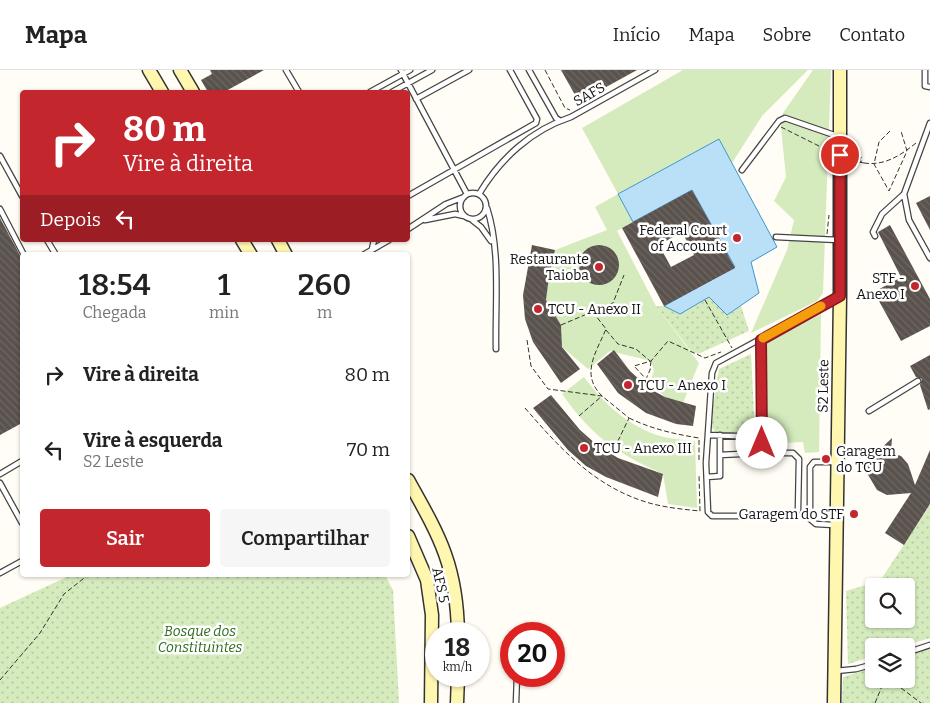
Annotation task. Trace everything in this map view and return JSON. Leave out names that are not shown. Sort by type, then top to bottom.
[{"type":"main road","points":[[149,70],[161,90]]},
{"type":"main road","points":[[180,70],[192,90]]},
{"type":"main road","name":"S2 Leste","points":[[834,703],[840,296],[840,70]]},
{"type":"main road","name":"AFS 5","points":[[410,484],[434,527],[448,559],[457,605],[458,622]]},
{"type":"main road","name":"AFS 5","points":[[410,541],[427,580],[432,624],[431,703]]},
{"type":"main road","points":[[457,703],[458,687]]},
{"type":"lane","points":[[286,70],[298,90]]},
{"type":"lane","points":[[373,90],[402,72],[410,70]]},
{"type":"lane","points":[[396,90],[432,70]]},
{"type":"lane","points":[[416,99],[468,70]]},
{"type":"lane","points":[[410,195],[537,121],[510,70]]},
{"type":"lane","points":[[529,70],[556,118],[559,120]]},
{"type":"lane","name":"SAFS","points":[[479,194],[506,156],[559,120],[571,117],[648,72],[655,70]]},
{"type":"lane","points":[[925,70],[925,86],[930,87]]},
{"type":"lane","points":[[402,72],[455,169],[465,196]]},
{"type":"lane","points":[[742,170],[776,124],[789,118],[840,137]]},
{"type":"lane","points":[[874,236],[872,232],[875,223],[904,194],[930,123]]},
{"type":"lane","points":[[0,156],[20,192]]},
{"type":"lane","points":[[410,228],[446,204],[465,196],[479,194],[485,200],[490,219],[494,252],[496,349]]},
{"type":"lane","points":[[904,194],[909,220],[930,258]]},
{"type":"lane","points":[[464,216],[460,204],[465,196]]},
{"type":"lane","points":[[472,220],[483,215],[487,208]]},
{"type":"lane","points":[[0,209],[22,252]]},
{"type":"lane","points":[[421,221],[455,214],[464,216],[472,220],[490,238],[494,252]]},
{"type":"lane","points":[[776,237],[840,240]]},
{"type":"lane","points":[[372,250],[374,242]]},
{"type":"lane","points":[[368,252],[386,242]]},
{"type":"lane","points":[[720,455],[793,453],[799,459],[798,510],[795,515],[712,516],[708,512],[708,436],[712,373],[716,363],[840,296]]},
{"type":"lane","points":[[760,453],[762,437],[761,340]]},
{"type":"lane","points":[[869,411],[918,381]]},
{"type":"lane","points":[[707,477],[720,476],[720,435]]},
{"type":"lane","points":[[708,436],[762,437]]},
{"type":"lane","points":[[837,525],[816,524],[812,522],[810,466],[814,462],[838,462]]},
{"type":"lane","points":[[0,474],[20,463]]},
{"type":"lane","points":[[0,483],[2,491],[20,520]]},
{"type":"lane","points":[[0,574],[20,562]]},
{"type":"lane","points":[[915,650],[930,645]]},
{"type":"lane","points":[[835,670],[856,670],[865,667]]},
{"type":"lane","points":[[516,687],[516,703]]},
{"type":"path","points":[[544,70],[565,108],[572,110]]},
{"type":"path","points":[[776,124],[840,155]]},
{"type":"path","points":[[890,131],[879,142],[874,164],[889,191],[907,151],[901,131]]},
{"type":"path","points":[[860,162],[878,165],[907,151],[918,141]]},
{"type":"path","points":[[560,325],[613,303],[624,275]]},
{"type":"path","points":[[651,361],[646,379],[634,366],[651,361],[668,341],[705,358],[732,348],[705,300]]},
{"type":"path","points":[[593,312],[618,344],[636,349],[651,361]]},
{"type":"path","points":[[606,329],[589,370],[591,380],[602,396],[630,418],[649,428],[699,438],[699,465]]},
{"type":"path","points":[[527,340],[531,366],[548,389],[602,396]]},
{"type":"path","points":[[579,416],[602,396]]},
{"type":"path","points":[[525,408],[574,461],[601,481],[641,501],[700,512],[699,475]]},
{"type":"path","points":[[616,445],[630,418]]},
{"type":"path","points":[[0,680],[40,633],[64,594],[85,577]]},
{"type":"path","points":[[875,703],[881,688]]},
{"type":"path","points":[[901,688],[922,703]]},
{"type":"green space","points":[[683,70],[808,70],[762,116],[732,163],[719,139],[618,194],[582,128]]},
{"type":"green space","points":[[813,70],[831,70],[823,293],[817,301],[751,333],[787,250],[794,220],[774,201],[786,177],[781,128],[783,113]]},
{"type":"green space","points":[[618,194],[633,222],[617,231],[656,306],[699,363],[683,403],[665,397],[650,382],[654,371],[651,361],[610,351],[588,369],[562,347],[561,325],[546,300],[555,250],[607,230],[595,207]]},
{"type":"green space","points":[[709,297],[727,315],[741,306],[749,331],[698,354],[691,351],[656,306],[664,306],[680,314]]},
{"type":"green space","points":[[821,314],[819,452],[805,453],[803,442],[767,444],[765,344]]},
{"type":"green space","points":[[751,354],[755,434],[717,434],[710,425],[719,369]]},
{"type":"green space","points":[[584,377],[599,396],[637,426],[660,436],[695,441],[697,508],[668,504],[663,474],[618,451],[595,432],[573,409],[562,394]]},
{"type":"green space","points":[[930,505],[930,638],[915,643],[915,638],[865,638],[865,659],[848,664],[846,591],[865,585],[865,628],[915,628],[915,578],[882,578]]},
{"type":"green space","name":"Bosque dos Constituintes","points":[[67,577],[386,577],[393,590],[399,703],[0,703],[0,608]]},
{"type":"green space","points":[[930,647],[930,703],[842,703],[843,677],[865,670],[865,688],[915,688],[915,652]]},
{"type":"water","points":[[719,139],[777,247],[751,262],[759,293],[727,315],[709,297],[680,314],[664,306],[735,267],[692,190],[633,222],[618,194]]},
{"type":"building","points":[[210,70],[264,70],[228,90],[207,90],[201,80],[212,74]]},
{"type":"building","points":[[561,70],[637,70],[579,102]]},
{"type":"building","points":[[692,190],[735,268],[664,306],[622,228]],"holes":[[[682,232],[694,255],[671,267],[659,245]]]},
{"type":"building","points":[[930,196],[930,230],[916,203]]},
{"type":"building","points":[[0,218],[20,255],[20,424],[0,435]]},
{"type":"building","name":"STF - Anexo I","points":[[890,225],[930,299],[930,326],[901,341],[874,292],[901,277],[878,232]]},
{"type":"building","name":"TCU - Anexo II","points":[[532,245],[555,250],[546,300],[561,325],[562,347],[580,369],[561,383],[533,342],[525,319],[523,295]]},
{"type":"building","name":"Restaurante Taioba","points":[[603,245],[610,248],[616,254],[619,265],[618,273],[610,282],[603,285],[595,285],[588,282],[580,273],[579,261],[582,254],[591,246]]},
{"type":"building","name":"TCU - Anexo I","points":[[614,350],[630,371],[650,389],[665,397],[696,406],[693,426],[676,424],[646,413],[618,393],[597,364]]},
{"type":"building","points":[[930,355],[930,409],[928,410],[920,385],[922,379],[916,377],[910,366]]},
{"type":"building","name":"TCU - Anexo III","points":[[551,395],[580,430],[597,445],[618,458],[663,474],[658,497],[606,477],[586,466],[568,450],[533,408]]},
{"type":"building","points":[[892,438],[891,453],[901,456],[908,464],[915,485],[930,450],[930,504],[904,545],[885,533],[911,493],[887,495],[877,490],[867,473],[868,464],[872,457]]},
{"type":"slow traffic","points":[[763,338],[821,306]]},
{"type":"place","name":"Federal Court of Accounts","points":[[737,238]]},
{"type":"place","name":"Restaurante Taioba","points":[[599,267]]},
{"type":"place","name":"STF - Anexo I","points":[[915,286]]},
{"type":"place","name":"TCU - Anexo II","points":[[538,309]]},
{"type":"place","name":"TCU - Anexo I","points":[[628,385]]},
{"type":"place","name":"TCU - Anexo III","points":[[584,448]]},
{"type":"place","name":"Garagem do TCU","points":[[826,459]]},
{"type":"place","name":"Garagem do STF","points":[[854,514]]},
{"type":"route","points":[[762,443],[761,340],[840,296],[840,155]]}]
